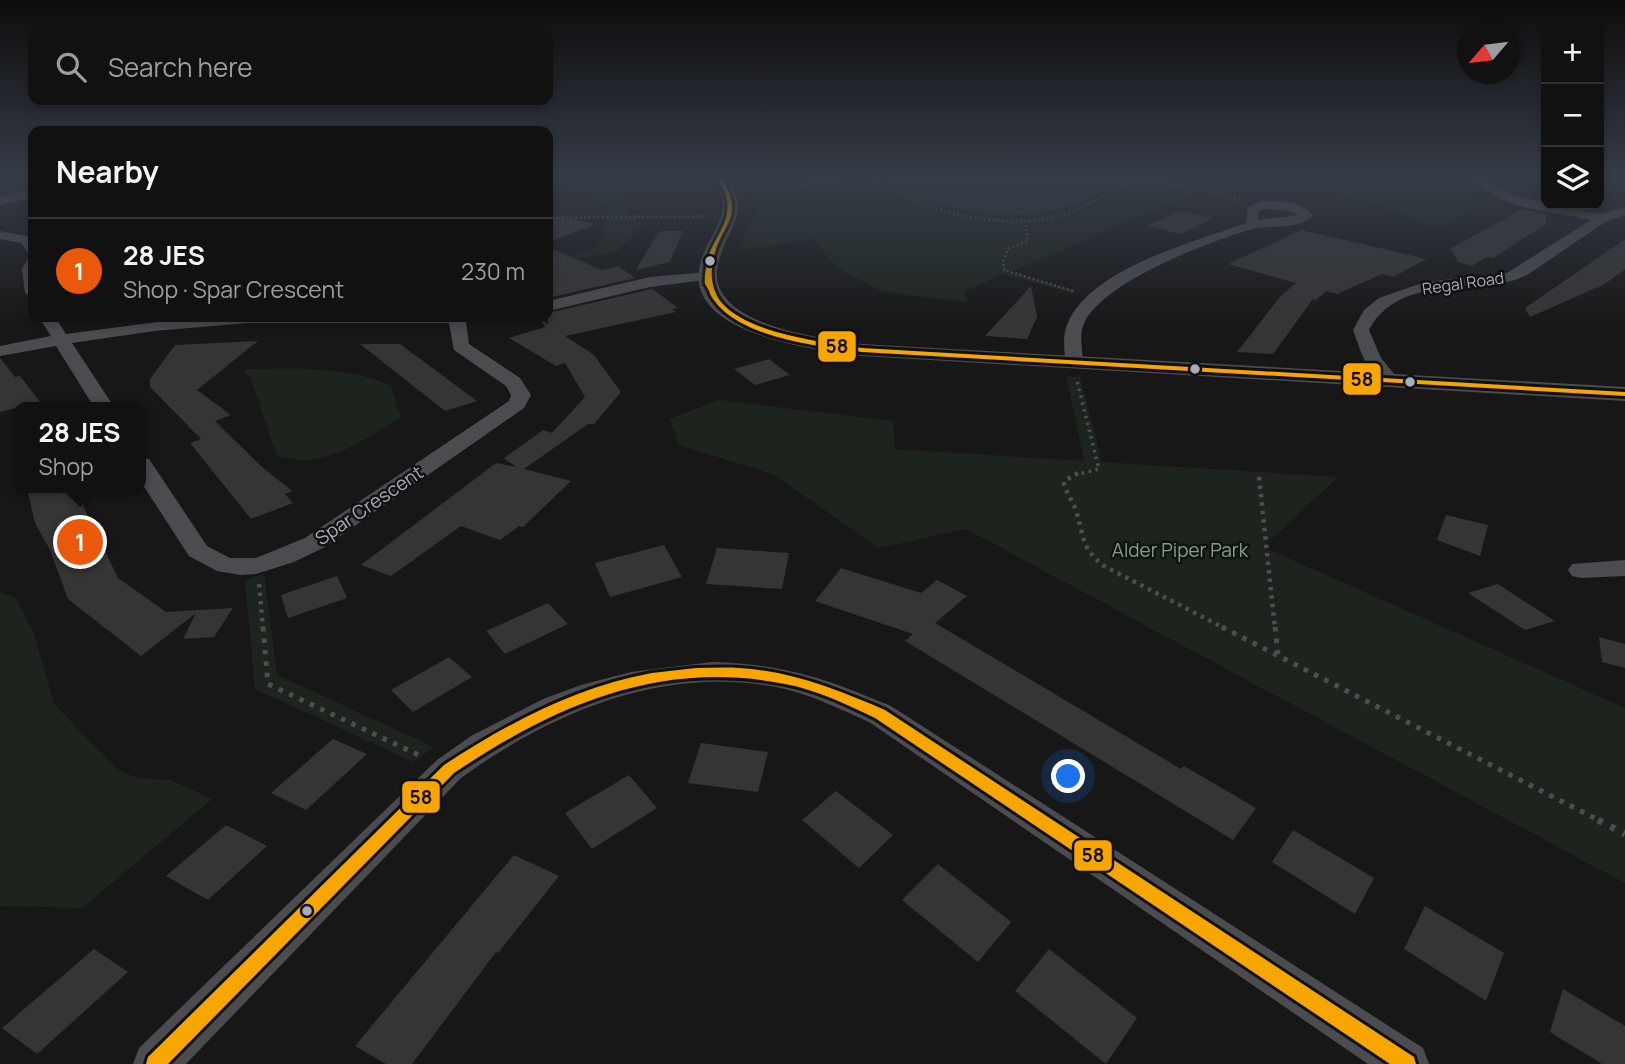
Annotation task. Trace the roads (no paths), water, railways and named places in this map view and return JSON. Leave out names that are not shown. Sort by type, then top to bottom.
[{"type":"street","points":[[726,227],[707,276],[713,296],[727,311],[753,325],[803,341],[862,350],[1625,394]]},
{"type":"street","points":[[1074,363],[1074,328],[1094,297],[1138,270],[1248,227]]},
{"type":"street","name":"Regal Road","points":[[1391,381],[1373,360],[1361,330],[1367,314],[1381,302],[1425,288],[1510,277],[1522,272],[1589,227]]},
{"type":"street","points":[[0,235],[28,242]]},
{"type":"street","points":[[553,305],[650,282],[707,276]]},
{"type":"street","points":[[50,322],[101,402]]},
{"type":"street","points":[[0,351],[120,329],[188,322]]},
{"type":"street","name":"Spar Crescent","points":[[146,472],[198,551],[211,562],[240,568],[290,556],[314,543],[517,404],[521,395],[513,382],[460,346],[463,322]]},
{"type":"street","points":[[1581,570],[1625,568]]},
{"type":"street","points":[[155,1064],[449,769],[485,741],[532,716],[588,694],[652,677],[754,674],[827,691],[880,714],[1400,1062]]},
{"type":"place","name":"28 JES","points":[[80,542]]},
{"type":"park label","name":"Alder Piper Park","points":[[1180,550]]}]
